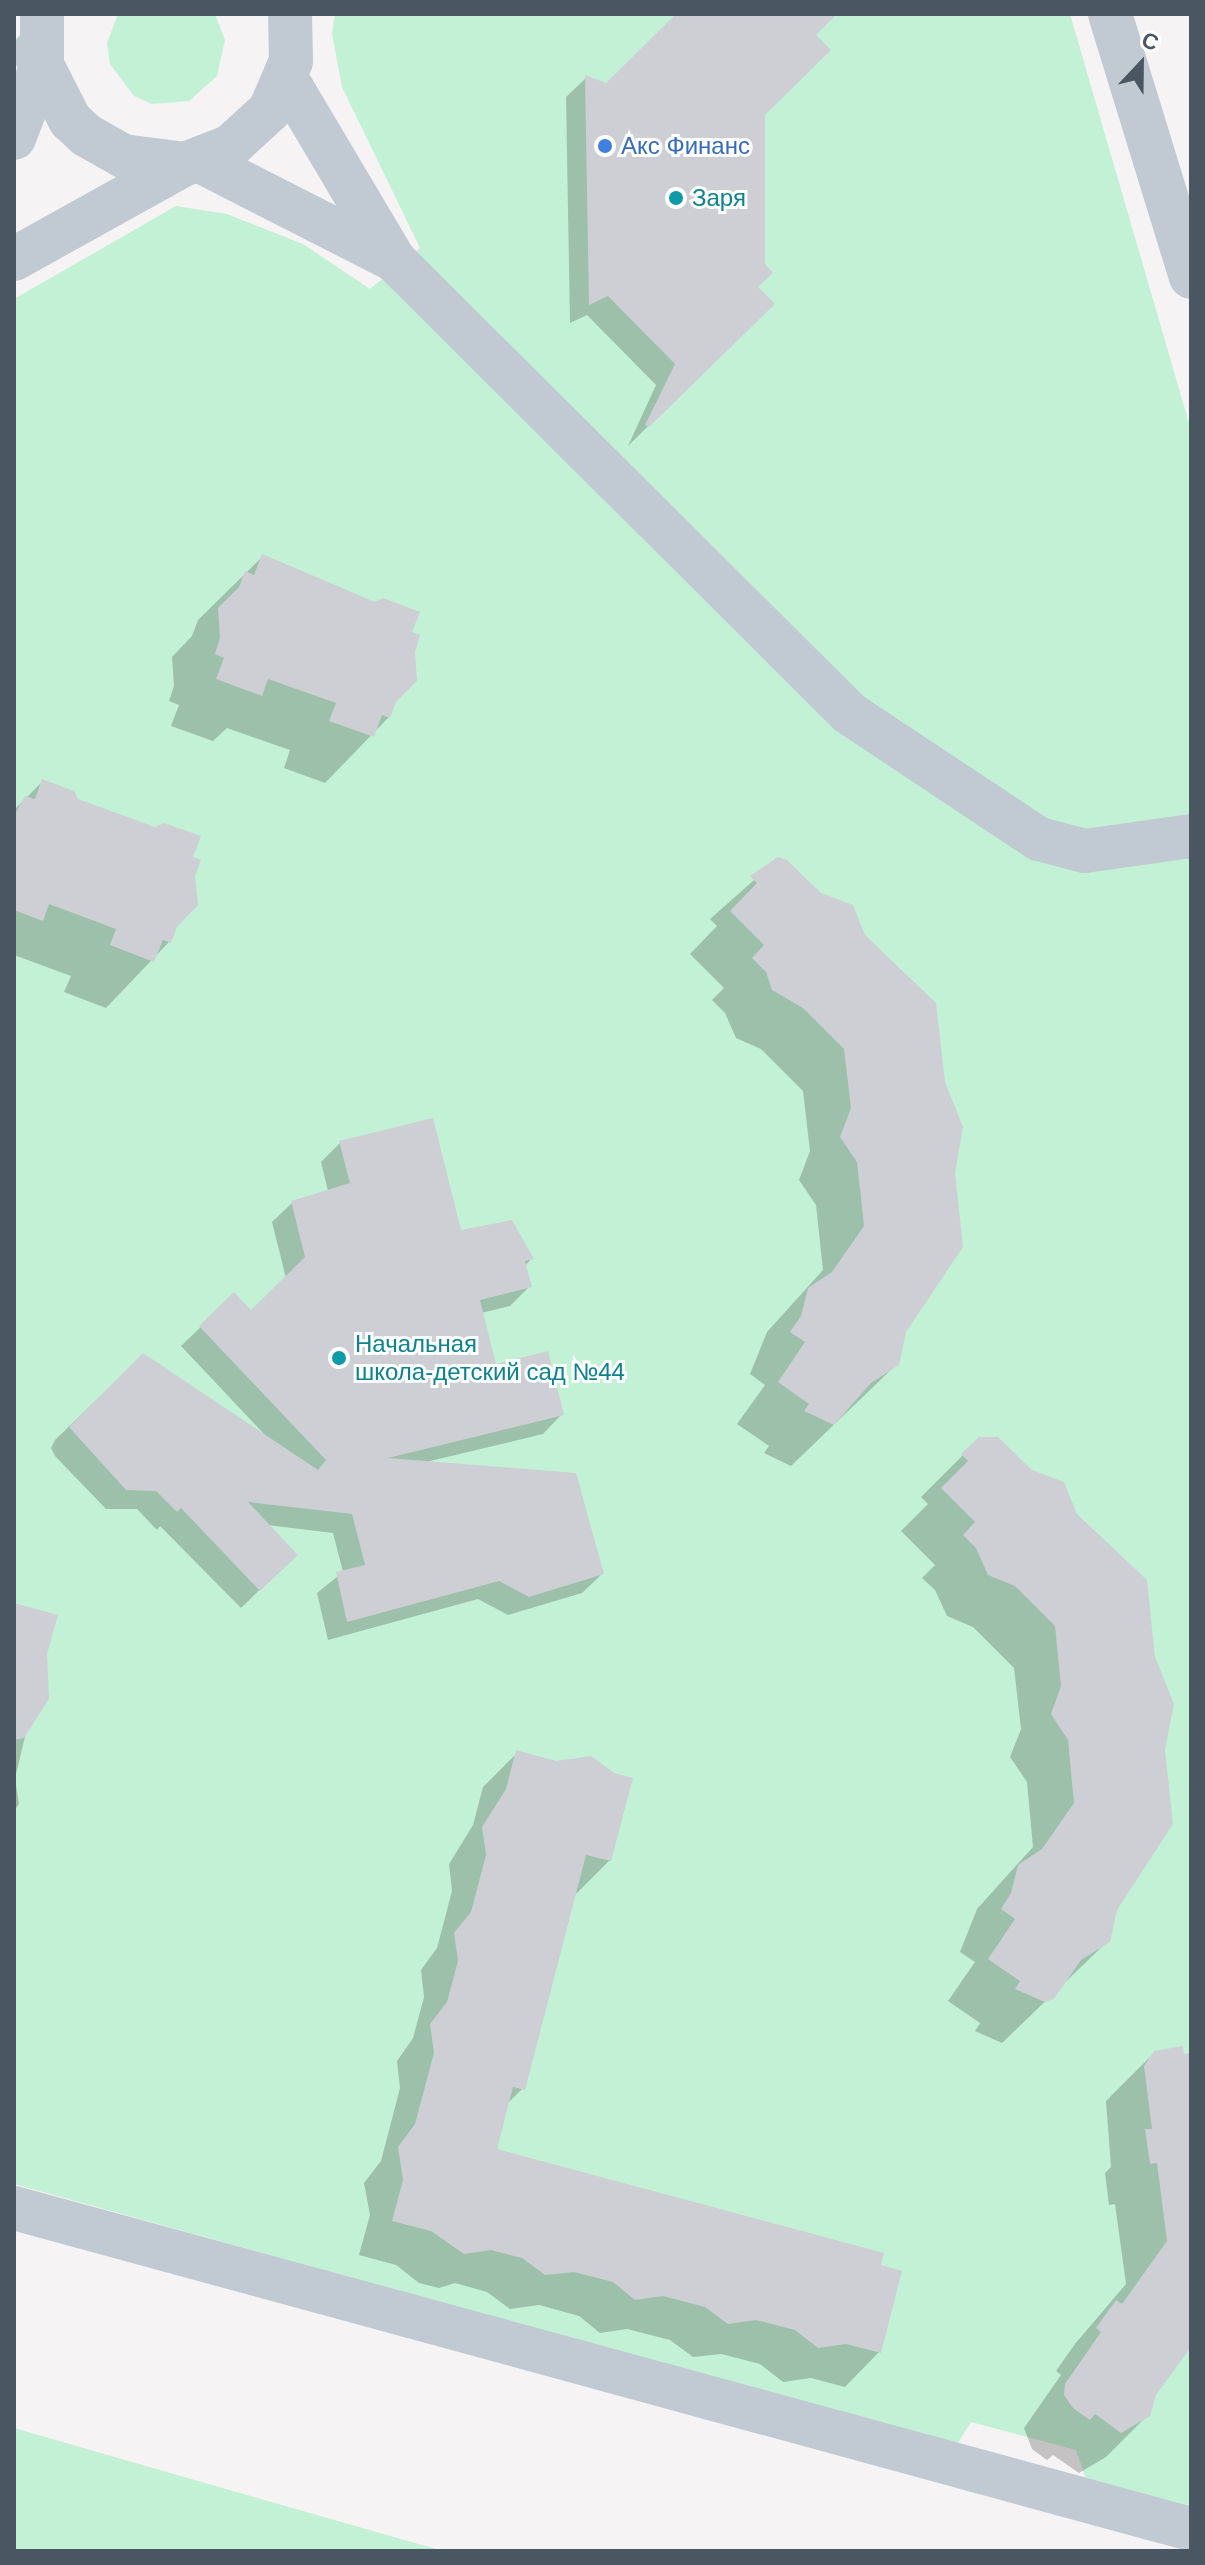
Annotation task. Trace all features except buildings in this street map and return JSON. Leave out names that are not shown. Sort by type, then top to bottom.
[{"type":"street","points":[[16,14],[57,102],[94,141],[145,162],[192,162],[394,260]]},
{"type":"street","points":[[14,138],[42,65],[42,14]]},
{"type":"street","points":[[1110,14],[1191,277]]},
{"type":"street","points":[[14,259],[246,136],[270,110],[286,78],[294,18]]},
{"type":"street","points":[[286,78],[394,260],[849,713],[1039,839],[1085,851],[1191,836]]},
{"type":"street","points":[[14,2208],[1191,2529]]},
{"type":"green space","points":[[118,14],[215,14],[225,40],[217,76],[189,101],[152,104],[134,96],[110,64],[107,43]]},
{"type":"green space","points":[[335,14],[1070,14],[1191,430],[1191,2510],[1087,2482],[1076,2450],[971,2422],[956,2446],[14,2184],[14,299],[176,206],[227,214],[303,244],[370,289],[420,248],[342,87],[332,34]]},
{"type":"green space","points":[[14,2428],[233,2491],[443,2551],[14,2551]]},
{"type":"place","name":"Акс Финанс","points":[[605,146]]},
{"type":"place","name":"Заря","points":[[676,198]]},
{"type":"place","name":"Начальная школа-детский сад №44","points":[[339,1358]]}]
